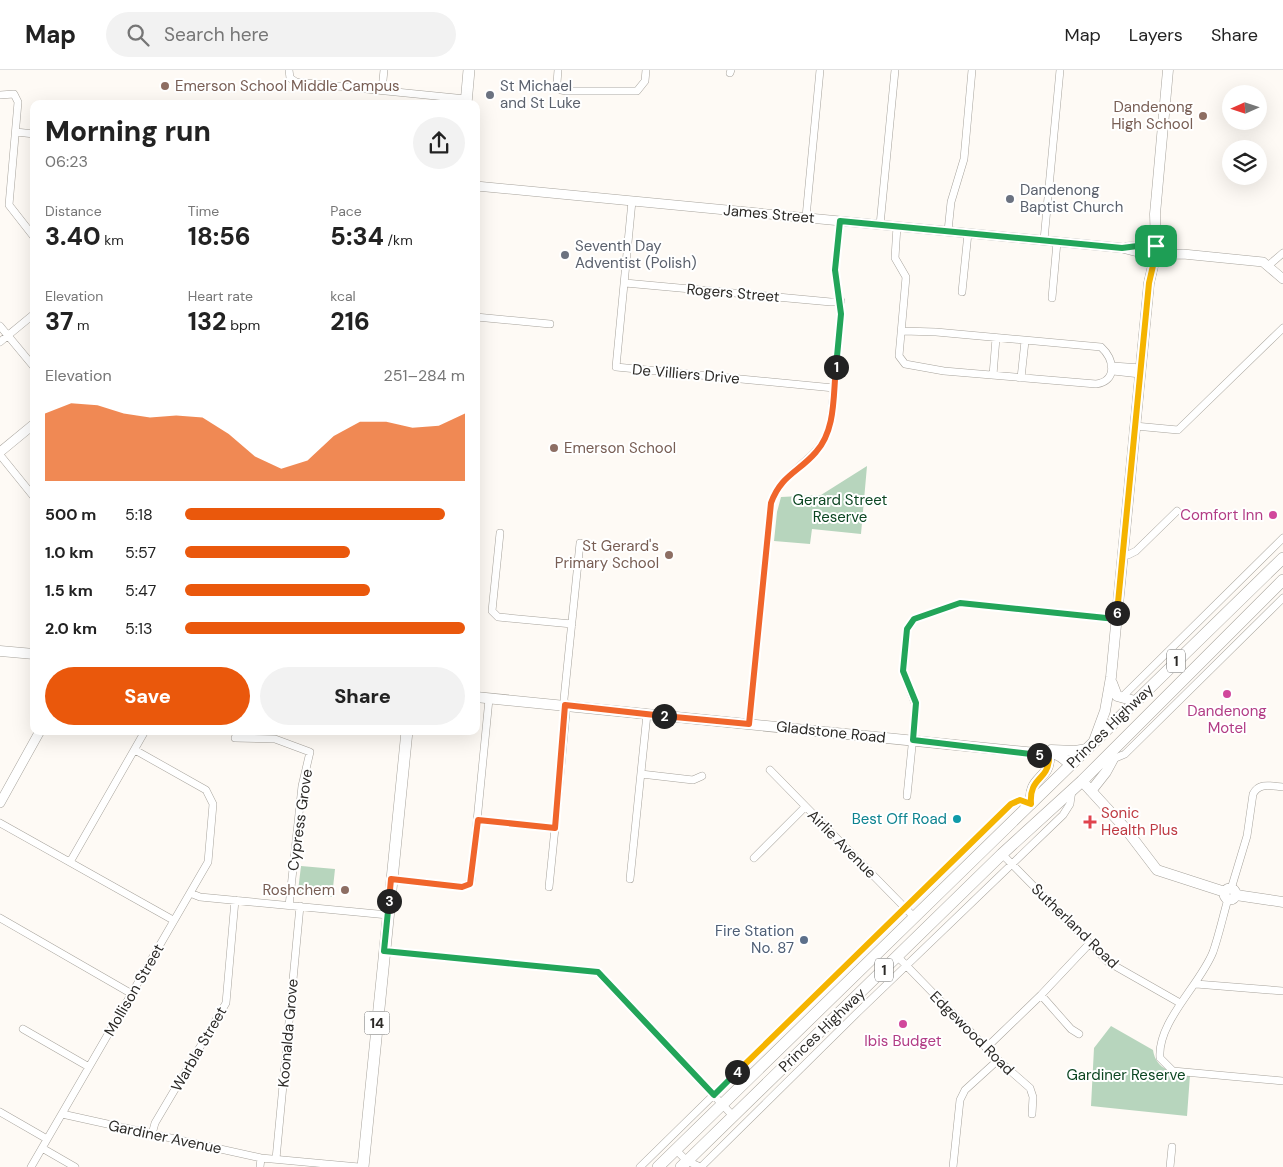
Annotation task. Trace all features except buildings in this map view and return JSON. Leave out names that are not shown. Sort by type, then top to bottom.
[{"type":"main road","points":[[466,100],[469,70]]},
{"type":"main road","points":[[1031,804],[1031,788],[1046,771],[1044,755],[1090,745],[1105,712],[1111,677],[1156,214],[1168,70]]},
{"type":"main road","name":"Princes Highway","points":[[658,1167],[1283,558]]},
{"type":"main road","name":"Princes Highway","points":[[684,1164],[1002,854],[1111,757],[1210,652],[1283,580]]},
{"type":"main road","points":[[0,651],[30,654]]},
{"type":"main road","points":[[1111,677],[1114,693],[1120,698],[1139,697]]},
{"type":"main road","name":"Gladstone Road","points":[[480,697],[913,740],[1044,755],[1068,768]]},
{"type":"main road","name":"14","points":[[363,1167],[407,735]]},
{"type":"main road","points":[[1092,791],[1108,771],[1111,757]]},
{"type":"main road","points":[[1068,768],[1126,828],[1157,870],[1230,894],[1283,902]]},
{"type":"street","points":[[382,90],[384,70]]},
{"type":"street","points":[[558,70],[557,83],[560,90],[566,92],[637,91],[645,81],[646,70]]},
{"type":"street","points":[[806,217],[820,70]]},
{"type":"street","points":[[880,225],[895,70]]},
{"type":"street","points":[[948,231],[951,202],[964,159],[972,70]]},
{"type":"street","points":[[1044,240],[1060,70]]},
{"type":"street","points":[[289,71],[291,79],[296,82],[382,90],[458,100]]},
{"type":"street","points":[[0,95],[14,94],[18,98],[9,205],[30,232]]},
{"type":"street","points":[[16,132],[30,134]]},
{"type":"street","name":"James Street","points":[[480,186],[1263,262],[1270,266]]},
{"type":"street","name":"De Villiers Drive","points":[[632,201],[616,367],[834,388]]},
{"type":"street","points":[[749,724],[771,503],[784,480],[810,458],[824,442],[831,420],[841,301],[835,270],[840,221]]},
{"type":"street","points":[[897,226],[895,258],[906,276],[899,356],[905,364],[944,371],[1098,384],[1113,368]]},
{"type":"street","points":[[962,292],[968,233]]},
{"type":"street","points":[[1052,298],[1057,242]]},
{"type":"street","points":[[1283,253],[1270,266],[1283,279]]},
{"type":"street","name":"Rogers Street","points":[[625,283],[831,302],[841,301]]},
{"type":"street","points":[[0,342],[30,317]]},
{"type":"street","points":[[480,317],[550,324]]},
{"type":"street","points":[[0,326],[30,362]]},
{"type":"street","points":[[1135,426],[1178,430],[1283,328]]},
{"type":"street","points":[[902,331],[1025,342],[1033,340],[1101,347],[1113,368]]},
{"type":"street","points":[[993,375],[996,338]]},
{"type":"street","points":[[1022,378],[1025,342]]},
{"type":"street","points":[[1113,368],[1140,371]]},
{"type":"street","points":[[30,428],[0,454],[30,492]]},
{"type":"street","points":[[1122,555],[1128,555],[1136,551],[1177,511]]},
{"type":"street","points":[[500,533],[492,611],[498,618],[572,624]]},
{"type":"street","points":[[1120,698],[1283,538]]},
{"type":"street","points":[[549,887],[580,544]]},
{"type":"street","points":[[1111,757],[1125,754],[1283,598]]},
{"type":"street","points":[[907,796],[916,703],[903,671],[907,629],[914,619],[960,603],[1116,619]]},
{"type":"street","points":[[1210,652],[1212,668]]},
{"type":"street","points":[[1139,697],[1153,666]]},
{"type":"street","points":[[391,879],[462,887],[467,885],[472,879],[489,698]]},
{"type":"street","points":[[630,879],[647,714]]},
{"type":"street","points":[[0,803],[38,735]]},
{"type":"street","points":[[70,862],[143,735]]},
{"type":"street","name":"Cypress Grove","points":[[235,738],[275,739],[310,752],[302,786],[289,906]]},
{"type":"street","name":"Mollison Street","points":[[31,1167],[208,862],[213,804],[206,790],[134,750]]},
{"type":"street","name":"Airlie Avenue","points":[[770,770],[914,917]]},
{"type":"street","points":[[641,774],[693,780],[702,776]]},
{"type":"street","points":[[1283,787],[1262,785],[1256,788],[1252,794],[1247,836],[1213,952],[1196,984],[1180,1003],[1159,1046],[1160,1058],[1173,1071],[1283,1081]]},
{"type":"street","name":"Princes Highway","points":[[701,1167],[857,1013],[1013,866],[1067,810],[1071,801],[1072,790]]},
{"type":"street","points":[[640,1167],[1011,804],[1020,800],[1031,804]]},
{"type":"street","points":[[754,858],[805,807]]},
{"type":"street","points":[[478,820],[555,828]]},
{"type":"street","points":[[0,823],[173,920]]},
{"type":"street","name":"Sutherland Road","points":[[1002,854],[1108,962],[1180,1003]]},
{"type":"street","points":[[190,893],[200,897],[388,915]]},
{"type":"street","name":"Warbla Street","points":[[152,1134],[155,1124],[226,1003],[235,900]]},
{"type":"street","name":"Koonalda Grove","points":[[276,1160],[300,906]]},
{"type":"street","points":[[0,918],[132,994]]},
{"type":"street","points":[[986,1048],[1041,995],[1090,943]]},
{"type":"street","points":[[384,951],[598,972],[734,1117]]},
{"type":"street","name":"Edgewood Road","points":[[898,957],[998,1060],[1030,1088],[1033,1097],[1032,1114]]},
{"type":"street","points":[[1196,984],[1283,991]]},
{"type":"street","points":[[1041,995],[1071,1029],[1079,1034]]},
{"type":"street","points":[[856,997],[857,1013]]},
{"type":"street","points":[[23,1029],[89,1067]]},
{"type":"street","points":[[953,1167],[960,1100],[965,1090],[998,1060]]},
{"type":"street","points":[[0,1112],[47,1139]]},
{"type":"street","name":"Gardiner Avenue","points":[[62,1114],[261,1158],[358,1167]]},
{"type":"street","points":[[1170,1167],[1172,1147]]},
{"type":"street","points":[[42,1148],[75,1167]]},
{"type":"street","points":[[675,1150],[684,1164],[701,1167]]},
{"type":"street","points":[[260,1167],[261,1158]]},
{"type":"green space","name":"Gerard Street Reserve","points":[[867,466],[861,534],[812,529],[810,544],[774,541],[777,512],[781,497],[821,495]]},
{"type":"green space","points":[[301,866],[335,869],[332,897],[301,894],[298,891]]},
{"type":"green space","name":"Gardiner Reserve","points":[[1111,1026],[1153,1050],[1158,1062],[1166,1069],[1190,1075],[1187,1116],[1091,1106],[1094,1048]]},
{"type":"place","name":"Emerson School Middle Campus","points":[[165,86]]},
{"type":"place","name":"St Michael and St Luke","points":[[490,95]]},
{"type":"place","name":"Dandenong High School","points":[[1203,116]]},
{"type":"place","name":"Dandenong Baptist Church","points":[[1010,199]]},
{"type":"place","name":"Seventh Day Adventist (Polish)","points":[[565,255]]},
{"type":"place","name":"Emerson School","points":[[554,448]]},
{"type":"place","name":"Comfort Inn","points":[[1273,515]]},
{"type":"place","name":"St Gerard's Primary School","points":[[669,555]]},
{"type":"place","name":"Dandenong Motel","points":[[1227,694]]},
{"type":"place","name":"Best Off Road","points":[[957,819]]},
{"type":"place","name":"Sonic Health Plus","points":[[1090,822]]},
{"type":"place","name":"Roshchem","points":[[345,890]]},
{"type":"place","name":"Fire Station No. 87","points":[[804,940]]},
{"type":"place","name":"Ibis Budget","points":[[903,1024]]},
{"type":"route","points":[[840,221],[1122,248],[1148,246],[1151,244],[1156,246],[1158,252],[1149,283],[1116,619],[960,603],[914,619],[907,629],[903,671],[916,703],[913,740],[1036,753],[1049,760],[1046,771],[1031,788],[1031,804],[1020,800],[1011,804],[714,1095],[598,972],[384,951],[391,879],[462,887],[470,884],[478,820],[555,828],[566,713],[565,705],[749,724],[771,503],[777,489],[786,477],[819,450],[828,434],[831,420],[841,314],[841,301],[835,270],[840,221]]}]
